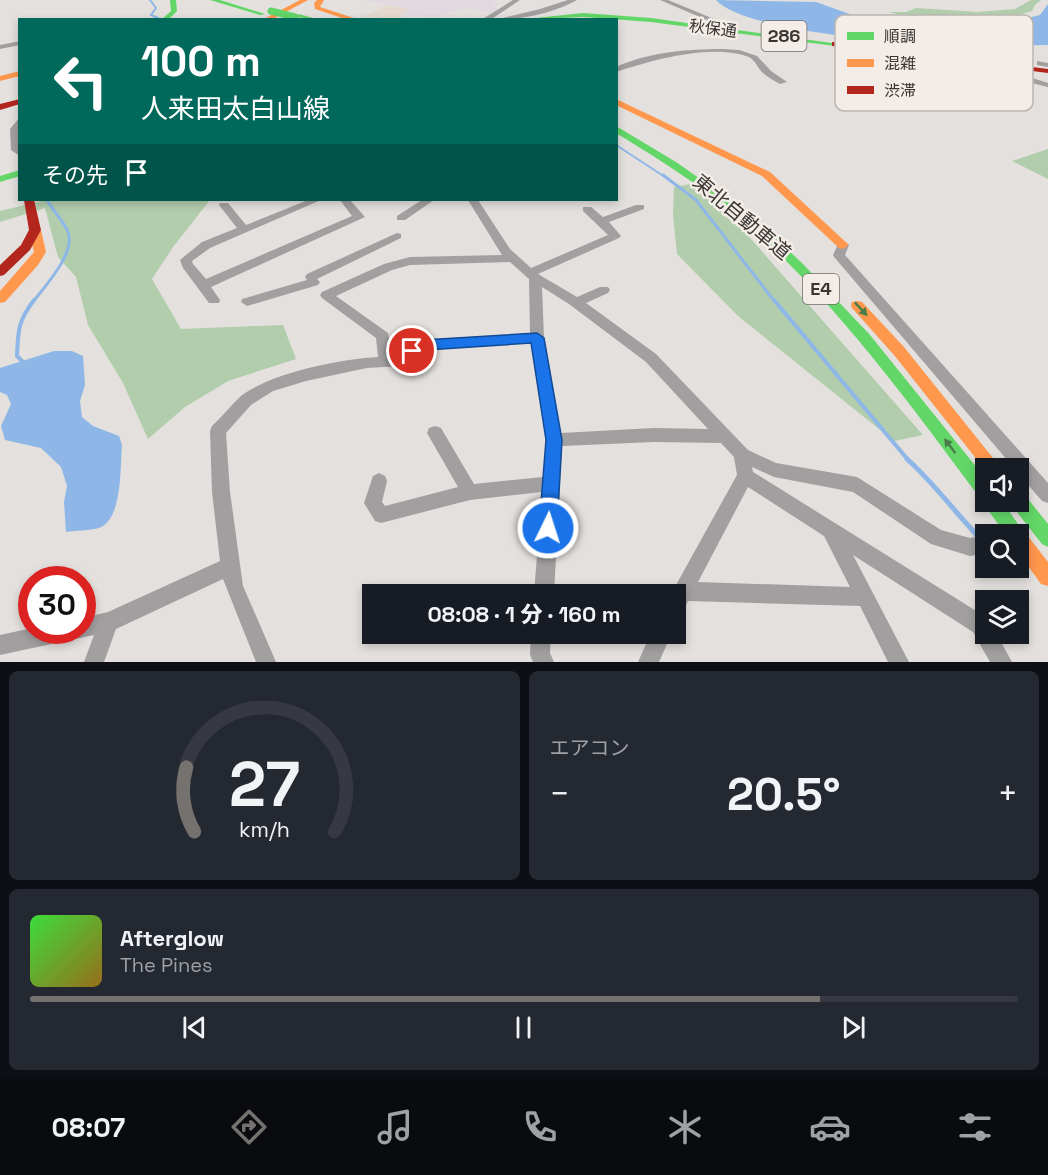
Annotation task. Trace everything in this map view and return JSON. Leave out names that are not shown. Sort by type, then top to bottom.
[{"type":"main road","points":[[166,18],[174,11],[175,0]]},
{"type":"main road","points":[[173,18],[179,10],[175,0]]},
{"type":"main road","points":[[213,0],[298,18]]},
{"type":"main road","points":[[231,0],[281,16],[312,0]]},
{"type":"main road","points":[[242,0],[281,16]]},
{"type":"main road","points":[[281,16],[305,0]]},
{"type":"main road","points":[[321,0],[317,3],[317,8],[350,18]]},
{"type":"main road","name":"秋保通","points":[[535,18],[558,15],[607,16],[835,43]]},
{"type":"main road","name":"秋保通","points":[[618,20],[835,47]]},
{"type":"main road","points":[[0,70],[18,66]]},
{"type":"main road","points":[[0,79],[18,74]]},
{"type":"main road","points":[[0,87],[18,83]]},
{"type":"main road","points":[[0,94],[18,100]]},
{"type":"main road","points":[[0,105],[18,100]]},
{"type":"main road","points":[[618,101],[766,174],[843,245]]},
{"type":"main road","name":"東北自動車道","points":[[618,121],[708,174],[777,227]]},
{"type":"main road","name":"東北自動車道","points":[[618,130],[697,178],[727,200],[788,253],[879,355],[975,479]]},
{"type":"main road","points":[[0,172],[18,167]]},
{"type":"main road","points":[[0,178],[18,173]]},
{"type":"main road","points":[[0,299],[34,262],[40,252],[29,201]]},
{"type":"main road","points":[[0,272],[26,247],[35,230]]},
{"type":"main road","name":"E4","points":[[846,293],[899,351],[985,458]]},
{"type":"main road","points":[[1027,512],[1048,538]]},
{"type":"main road","points":[[1029,552],[1048,577]]},
{"type":"street","points":[[487,18],[517,0]]},
{"type":"street","points":[[507,18],[541,11],[574,0]]},
{"type":"street","points":[[663,0],[717,22],[714,28]]},
{"type":"street","points":[[0,47],[18,43]]},
{"type":"street","points":[[618,69],[634,61],[669,53],[737,52],[754,56],[766,71],[783,82]]},
{"type":"street","points":[[1033,81],[1048,86]]},
{"type":"street","points":[[18,124],[15,129],[18,152]]},
{"type":"street","points":[[214,300],[187,265],[186,260],[206,245],[314,201]]},
{"type":"street","points":[[204,285],[359,217],[346,201]]},
{"type":"street","points":[[401,218],[427,201]]},
{"type":"street","points":[[474,201],[512,258],[532,276],[576,303],[651,358],[742,455],[774,470],[857,485],[937,538],[970,547],[975,546]]},
{"type":"street","points":[[224,205],[244,229]]},
{"type":"street","points":[[602,221],[640,207]]},
{"type":"street","points":[[532,276],[615,236],[587,209]]},
{"type":"street","points":[[247,302],[311,277],[397,236]]},
{"type":"street","points":[[843,245],[838,255],[1048,495]]},
{"type":"street","points":[[326,295],[388,267],[410,261],[512,258]]},
{"type":"street","points":[[532,276],[537,338],[554,440],[545,584]]},
{"type":"street","points":[[311,277],[326,295],[383,336],[385,361]]},
{"type":"street","points":[[576,303],[604,290]]},
{"type":"street","points":[[266,662],[234,587],[221,492],[218,431],[246,401],[268,387],[306,375],[385,361],[402,361],[423,345],[537,338]]},
{"type":"street","points":[[435,433],[470,492]]},
{"type":"street","points":[[554,440],[654,435],[726,436]]},
{"type":"street","points":[[686,585],[745,476],[742,455]]},
{"type":"street","points":[[745,476],[980,625],[1002,662]]},
{"type":"street","points":[[379,481],[374,503],[381,515],[470,492],[551,484]]},
{"type":"street","points":[[830,529],[899,662]]},
{"type":"street","points":[[96,625],[109,622],[230,566]]},
{"type":"street","points":[[686,598],[866,597]]},
{"type":"street","points":[[94,662],[109,622]]},
{"type":"street","points":[[0,645],[18,641]]},
{"type":"street","points":[[540,644],[540,655],[544,662]]},
{"type":"street","points":[[648,662],[657,644]]},
{"type":"shaded area","points":[[365,0],[493,0],[500,4],[492,7],[498,9],[489,13],[469,8],[435,17],[402,14],[409,9]]},
{"type":"shaded area","points":[[388,5],[410,9],[402,14],[400,18],[361,17]]},
{"type":"green space","points":[[1031,0],[1041,0],[1032,11],[1018,15],[900,15],[890,12],[906,12],[916,8],[978,12],[1015,9]]},
{"type":"green space","points":[[1048,149],[1048,179],[1012,161]]},
{"type":"green space","points":[[701,182],[923,435],[894,441],[738,316],[677,254],[673,215],[674,187]]},
{"type":"green space","points":[[42,201],[209,201],[173,247],[152,279],[181,329],[283,325],[296,359],[228,381],[185,407],[148,439],[123,383],[88,325],[76,277],[58,257],[45,208],[0,222],[0,211]]},
{"type":"water","points":[[716,0],[816,2],[852,15],[835,15],[835,35],[750,18],[730,10]]},
{"type":"water","points":[[1048,4],[1048,45],[1033,45],[1033,17],[1040,15]]},
{"type":"water","points":[[54,351],[72,351],[83,356],[85,385],[80,401],[82,417],[93,426],[119,436],[122,445],[116,504],[107,523],[95,529],[66,532],[64,502],[67,486],[61,467],[41,448],[5,440],[1,426],[11,404],[7,395],[0,392],[0,368]]},
{"type":"waterway","points":[[150,0],[156,8],[151,15],[158,18]]},
{"type":"waterway","points":[[618,146],[665,177]]},
{"type":"waterway","points":[[663,175],[696,200],[775,302]]},
{"type":"waterway","points":[[33,302],[58,269],[68,250],[68,232],[48,201]]},
{"type":"waterway","points":[[24,363],[17,356],[19,333],[22,320],[34,300]]},
{"type":"waterway","points":[[774,300],[909,460]]},
{"type":"waterway","points":[[909,460],[975,533]]},
{"type":"traffic: fast","points":[[166,18],[174,11],[173,0]]},
{"type":"traffic: fast","points":[[213,0],[262,14]]},
{"type":"traffic: fast","points":[[271,11],[295,17]]},
{"type":"traffic: fast","points":[[545,18],[583,15],[651,20],[835,44]]},
{"type":"traffic: fast","points":[[299,16],[306,18]]},
{"type":"traffic: fast","points":[[618,130],[713,192],[764,233],[799,267],[865,339],[975,478]]},
{"type":"traffic: fast","points":[[0,179],[18,174]]},
{"type":"traffic: fast","points":[[1000,512],[1009,524]]},
{"type":"traffic: fast","points":[[1027,512],[1048,538]]},
{"type":"traffic: slow","points":[[269,18],[305,0]]},
{"type":"traffic: slow","points":[[321,0],[317,3],[317,8],[350,18]]},
{"type":"traffic: slow","points":[[0,79],[18,74]]},
{"type":"traffic: slow","points":[[618,102],[766,174],[843,245]]},
{"type":"traffic: slow","points":[[0,299],[34,262],[40,252],[35,230]]},
{"type":"traffic: slow","points":[[857,305],[899,351],[985,458]]},
{"type":"traffic: slow","points":[[1029,552],[1048,577]]},
{"type":"traffic: jam","points":[[1033,69],[1048,71]]},
{"type":"traffic: jam","points":[[0,107],[18,102]]},
{"type":"traffic: jam","points":[[0,272],[26,247],[35,230],[29,201]]},
{"type":"route","points":[[412,351],[423,345],[537,338],[554,440],[548,528]]}]
